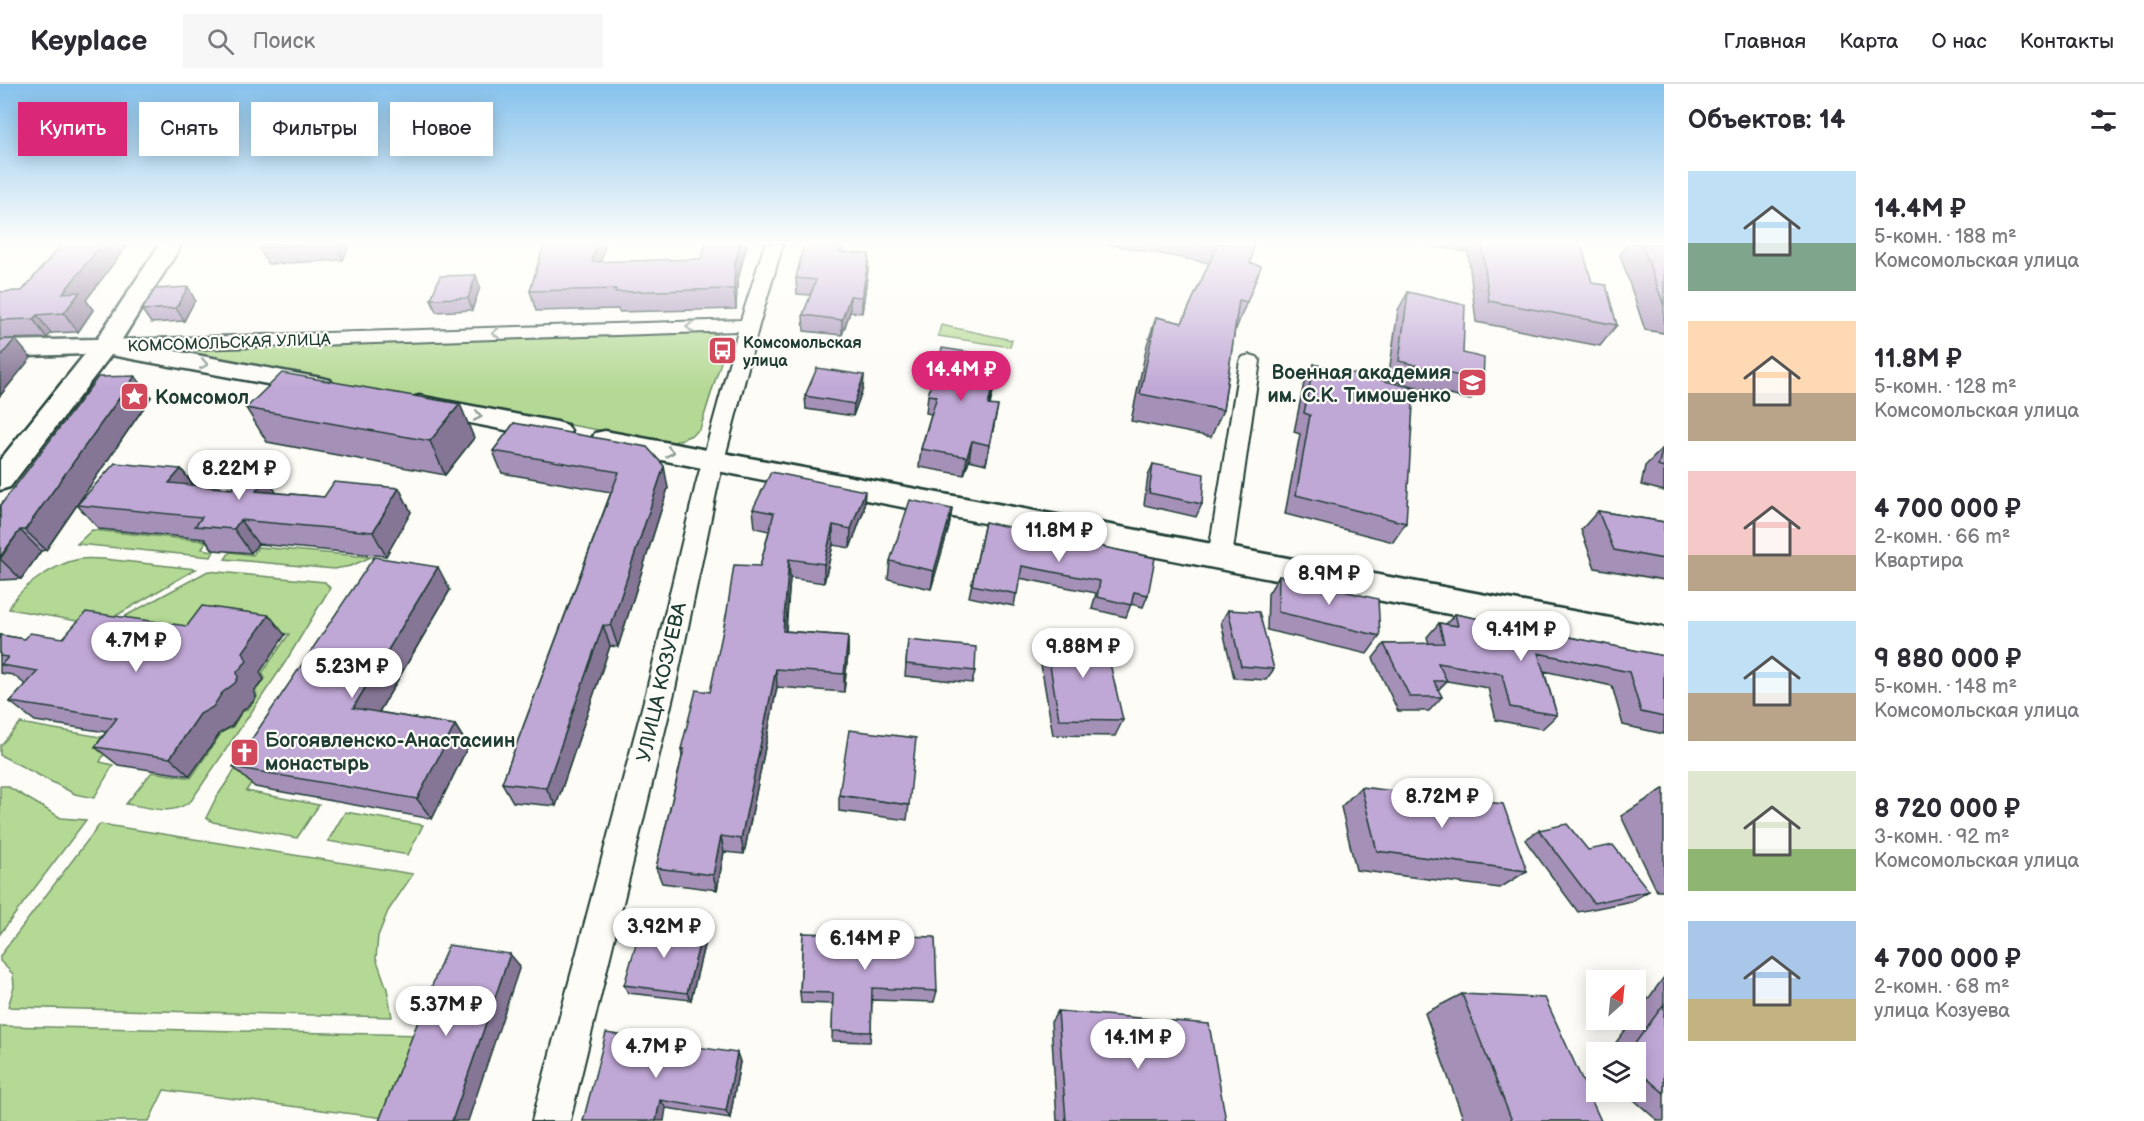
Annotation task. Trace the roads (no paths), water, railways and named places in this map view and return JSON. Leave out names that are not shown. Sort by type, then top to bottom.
[{"type":"street","points":[[0,480],[105,346],[140,292]]},
{"type":"street","name":"УЛИЦА КОЗУЕВА","points":[[551,1121],[661,689],[713,460],[759,292]]},
{"type":"street","name":"КОМСОМОЛЬСКАЯ УЛИЦА","points":[[0,349],[749,325]]},
{"type":"street","name":"КОМСОМОЛЬСКАЯ УЛИЦА","points":[[105,346],[344,391]]},
{"type":"street","points":[[1220,557],[1250,361]]},
{"type":"street","points":[[392,400],[1664,642]]},
{"type":"place","name":"Комсомольская улица","points":[[722,351]]},
{"type":"place","name":"Военная академия им. С.К. Тимошенко","points":[[1472,383]]},
{"type":"place","name":"Комсомол","points":[[134,397]]},
{"type":"place","name":"Богоявленско-Анастасиин монастырь","points":[[244,752]]}]
